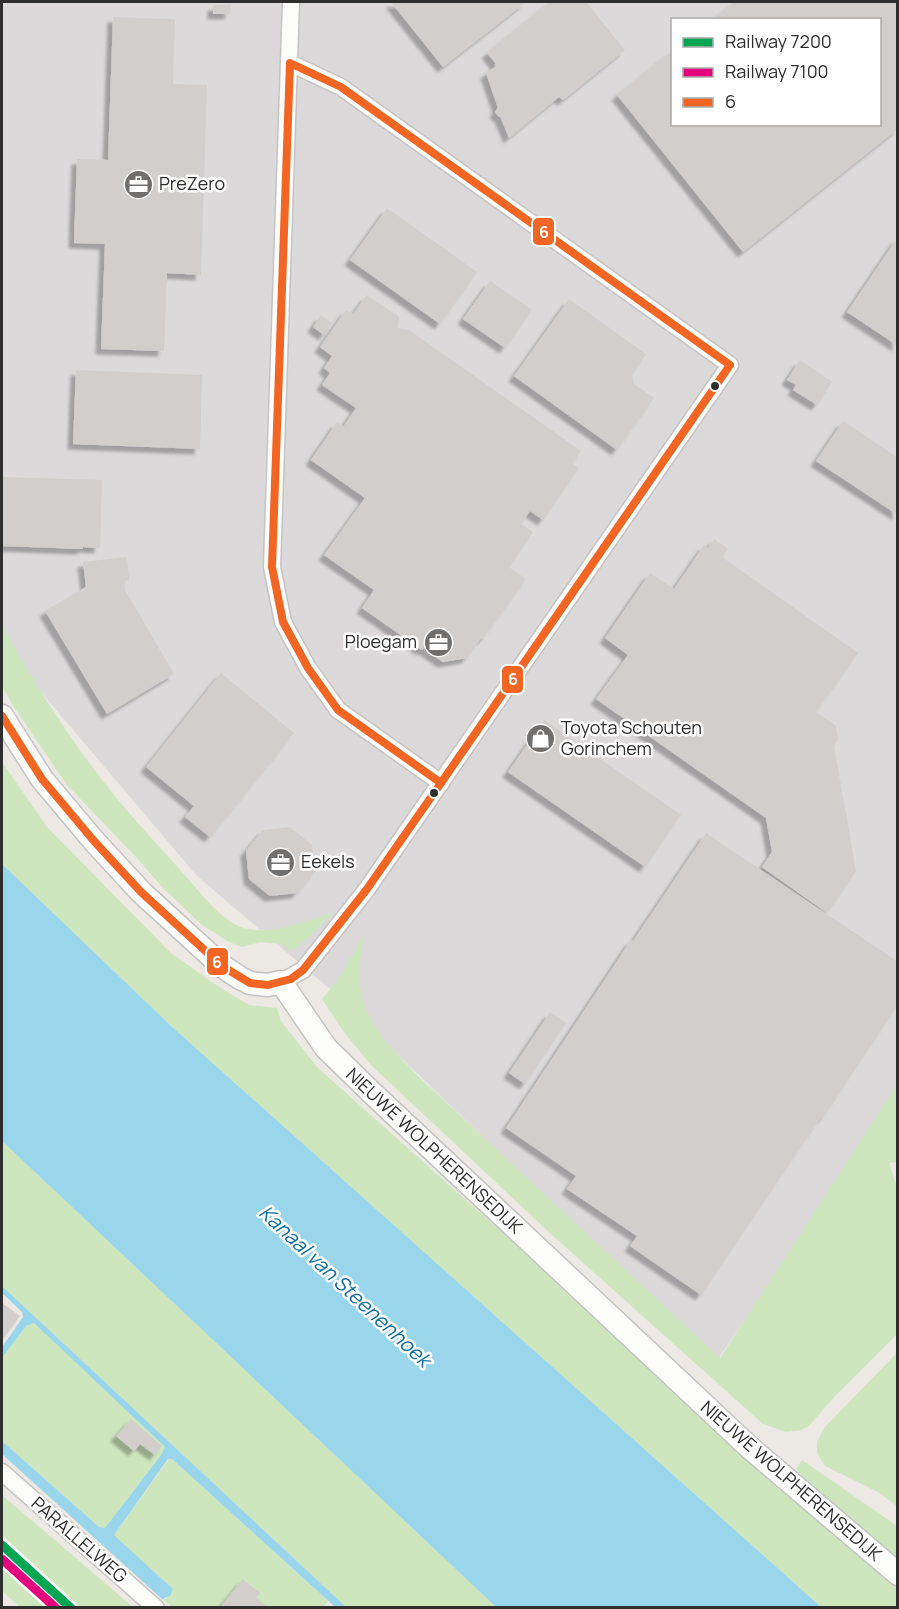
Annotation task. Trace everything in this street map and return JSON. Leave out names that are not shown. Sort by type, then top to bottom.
[{"type":"street","points":[[291,2],[272,567],[274,578],[284,622],[308,668],[338,711],[441,783]]},
{"type":"street","points":[[2,716],[42,779],[93,841],[141,892],[222,966],[240,978],[250,983],[268,985],[281,982],[303,970],[367,889],[730,365],[341,87],[290,63]]},
{"type":"street","name":"NIEUWE WOLPHERENSEDIJK","points":[[281,982],[326,1048],[370,1091],[749,1447],[897,1574]]},
{"type":"street","name":"PARALLELWEG","points":[[2,1472],[156,1608]]},
{"type":"shaded area","points":[[2,2],[897,2],[897,1098],[716,1362],[331,990],[197,876],[2,646]]},
{"type":"green space","points":[[2,624],[54,712],[98,775],[211,905],[236,925],[255,930],[277,929],[332,913],[310,937],[292,950],[279,944],[261,942],[242,947],[229,942],[202,925],[161,886],[66,784],[12,704],[2,685]]},
{"type":"green space","points":[[2,762],[47,827],[171,953],[249,1005],[277,1008],[281,1021],[317,1067],[857,1554],[897,1586],[897,1607],[821,1607],[170,1025],[2,864]]},
{"type":"green space","points":[[363,936],[359,975],[363,1001],[375,1026],[391,1048],[420,1078],[720,1358],[897,1085],[897,1162],[889,1163],[898,1190],[897,1334],[834,1397],[808,1427],[786,1432],[763,1424],[551,1234],[371,1065],[343,1031],[322,999],[337,981]]},
{"type":"green space","points":[[2,1141],[496,1607],[346,1607],[2,1286]]},
{"type":"green space","points":[[34,1322],[165,1447],[105,1528],[99,1527],[2,1441],[2,1358],[26,1326]]},
{"type":"green space","points":[[897,1353],[897,1506],[878,1492],[825,1466],[817,1453],[817,1442],[824,1428]]},
{"type":"green space","points":[[169,1459],[172,1459],[328,1601],[323,1608],[172,1607],[162,1599],[166,1599],[173,1589],[114,1535]]},
{"type":"green space","points":[[802,1460],[897,1526],[897,1563],[798,1473],[796,1469]]},
{"type":"green space","points":[[2,1495],[133,1607],[66,1607],[2,1551]]},
{"type":"green space","points":[[2,1564],[49,1607],[20,1607],[2,1591]]},
{"type":"water","name":"Kanaal van Steenenhoek","points":[[2,864],[170,1025],[821,1607],[496,1607],[2,1141]]},
{"type":"water","points":[[2,1286],[346,1607],[335,1607],[172,1459],[168,1459],[114,1535],[173,1589],[170,1596],[162,1599],[2,1454],[2,1441],[99,1527],[105,1528],[165,1447],[34,1323],[26,1326],[2,1358],[2,1347],[23,1317],[22,1312],[2,1293]]},
{"type":"building","points":[[391,2],[526,2],[443,67]]},
{"type":"building","points":[[550,2],[586,2],[625,50],[563,100],[559,97],[509,138],[500,116],[495,112],[498,108],[486,73],[496,64],[487,53]]},
{"type":"building","points":[[734,2],[898,2],[898,129],[743,252],[617,95],[671,52],[671,126],[881,126],[881,18],[714,18]]},
{"type":"building","points":[[213,5],[231,5],[230,14],[213,14]]},
{"type":"building","points":[[113,17],[175,19],[173,84],[207,85],[201,275],[167,273],[164,351],[101,349],[105,244],[74,243],[77,159],[108,160]]},
{"type":"building","points":[[387,208],[477,272],[440,324],[350,260]]},
{"type":"building","points":[[898,237],[898,346],[847,312]]},
{"type":"building","points":[[490,281],[532,310],[505,348],[463,319]]},
{"type":"building","points":[[367,295],[399,317],[398,328],[409,330],[581,451],[572,463],[579,468],[543,520],[530,511],[521,524],[533,532],[509,567],[526,579],[467,658],[443,662],[362,608],[374,590],[324,555],[365,498],[311,460],[337,422],[343,427],[356,408],[322,385],[330,373],[324,368],[332,356],[320,347],[346,310],[353,314]]},
{"type":"building","points":[[569,299],[646,354],[632,374],[634,384],[654,398],[617,450],[514,376]]},
{"type":"building","points":[[321,315],[332,323],[324,335],[313,327]]},
{"type":"building","points":[[800,360],[832,382],[817,405],[793,390],[796,385],[787,380]]},
{"type":"building","points":[[76,370],[202,375],[200,449],[73,444]]},
{"type":"building","points":[[843,421],[898,458],[898,515],[816,461]]},
{"type":"building","points":[[2,477],[102,480],[100,548],[2,546]]},
{"type":"building","points":[[714,539],[728,549],[722,557],[858,653],[816,712],[836,726],[838,739],[834,746],[856,871],[827,913],[762,867],[772,852],[766,818],[596,699],[628,655],[605,638],[650,573],[674,589],[704,545],[708,548]]},
{"type":"building","points":[[127,557],[129,580],[124,581],[125,590],[174,674],[107,714],[45,611],[86,587],[83,562]]},
{"type":"building","points":[[221,673],[294,733],[210,837],[185,817],[194,806],[146,767]]},
{"type":"building","points":[[544,720],[681,815],[645,867],[508,772]]},
{"type":"building","points":[[290,827],[312,845],[315,872],[297,893],[270,896],[249,879],[246,851],[263,830]]},
{"type":"building","points":[[706,833],[898,962],[898,1005],[701,1295],[630,1246],[637,1236],[567,1189],[576,1176],[506,1128],[631,940],[633,941]]},
{"type":"building","points":[[550,1012],[566,1023],[525,1084],[509,1073]]},
{"type":"building","points":[[2,1303],[20,1316],[3,1339],[2,1337]]},
{"type":"building","points":[[131,1419],[162,1446],[155,1455],[140,1444],[134,1451],[116,1436]]},
{"type":"building","points":[[243,1579],[260,1593],[256,1597],[268,1608],[221,1606]]},
{"type":"rail line","name":"7200","points":[[2,1545],[71,1608]]},
{"type":"rail line","name":"7100","points":[[2,1559],[56,1608]]},
{"type":"transit line","name":"6","points":[[290,63],[341,87],[730,365],[441,783],[338,710],[308,668],[283,622],[272,567],[290,63]]},
{"type":"transit line","name":"6","points":[[2,716],[42,779],[141,892],[222,966],[250,983],[268,985],[291,979],[303,970],[367,889],[441,783]]},
{"type":"place","name":"PreZero","points":[[138,184]]},
{"type":"place","name":"Ploegam","points":[[438,642]]},
{"type":"place","name":"Toyota Schouten Gorinchem","points":[[540,738]]},
{"type":"place","name":"Eekels","points":[[280,862]]}]
